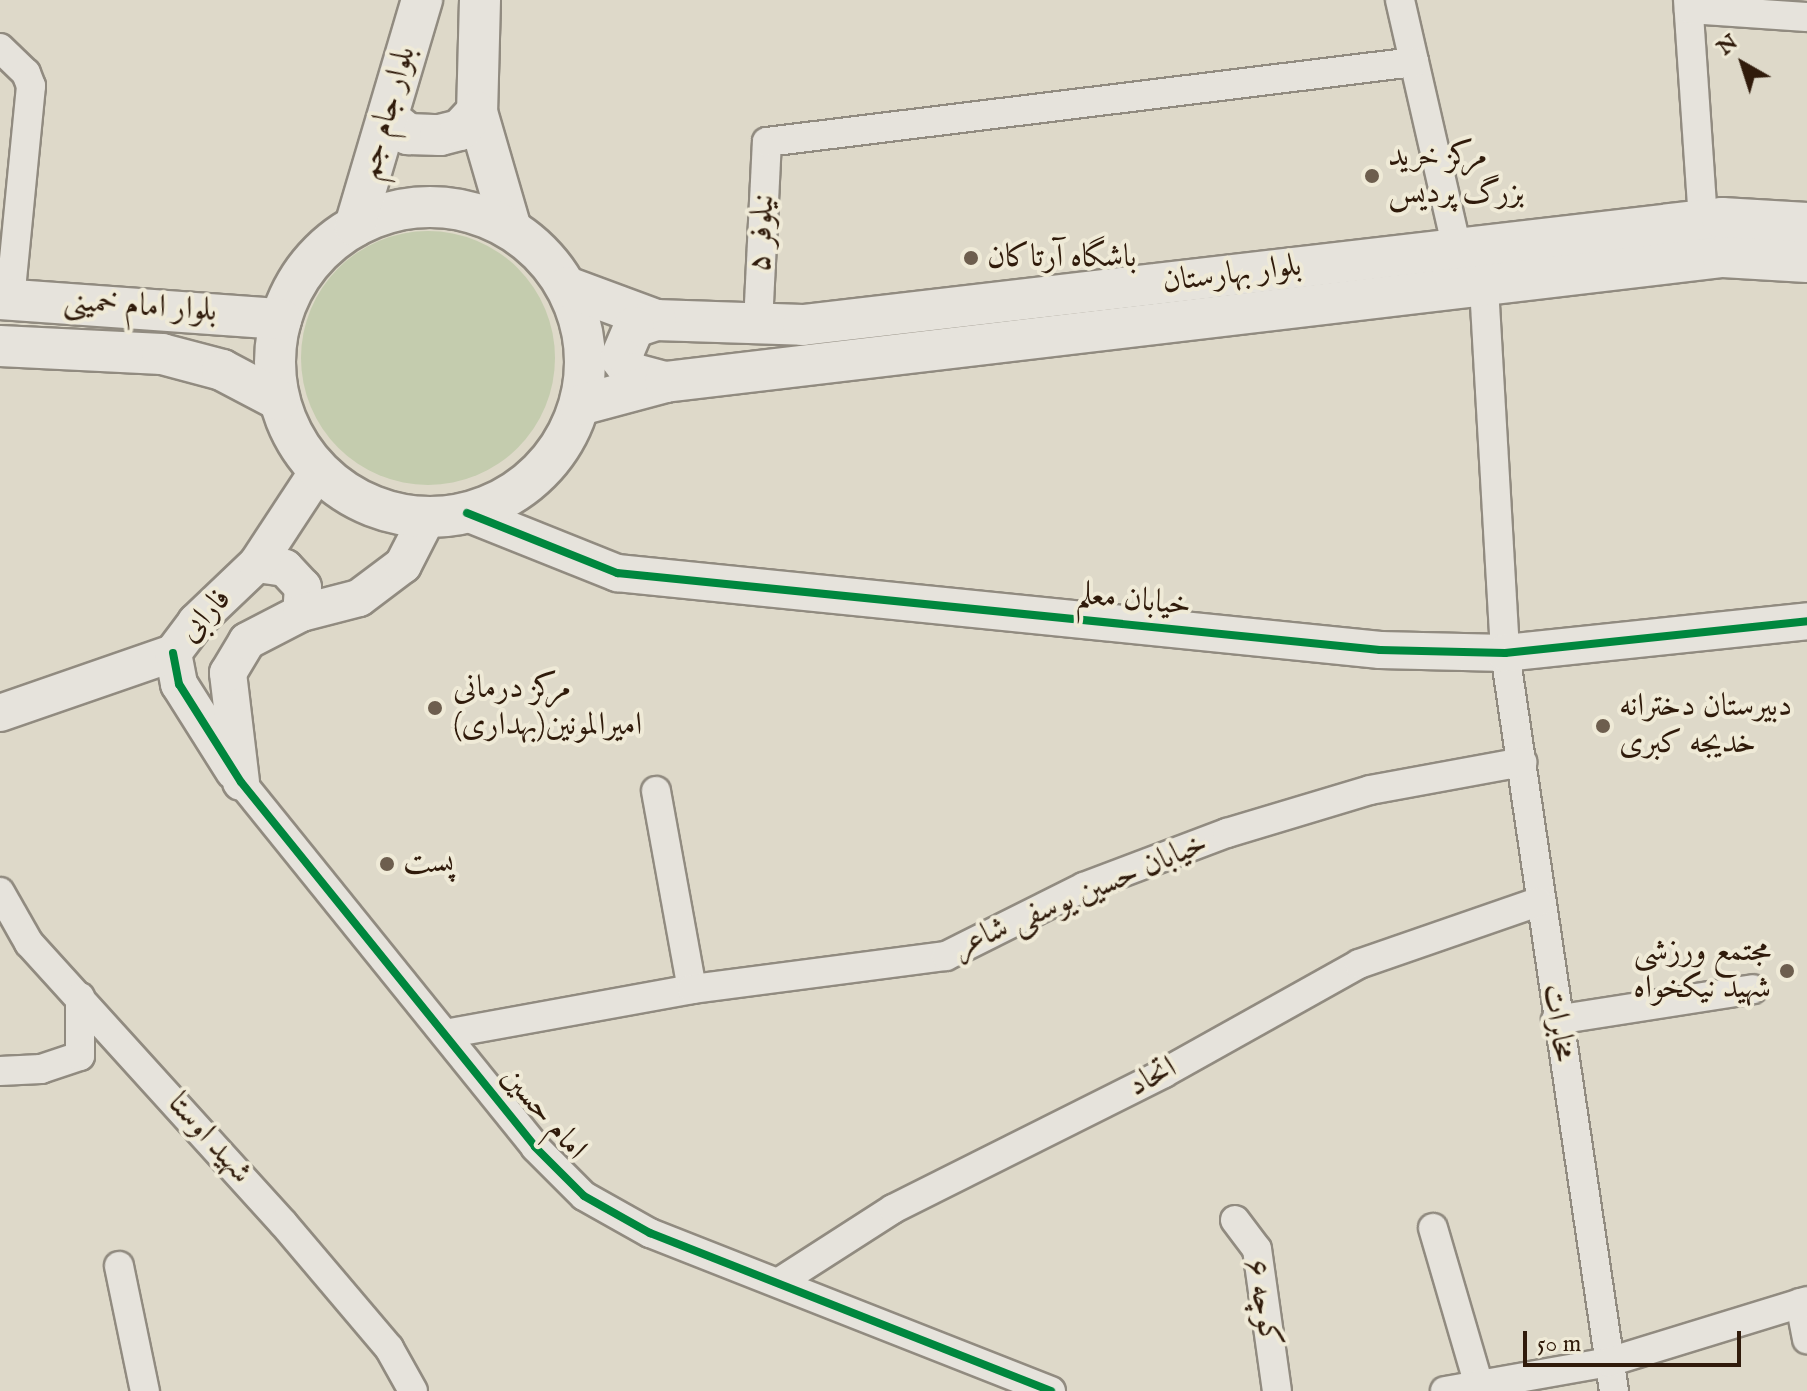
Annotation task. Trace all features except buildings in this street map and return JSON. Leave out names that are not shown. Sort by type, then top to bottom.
[{"type":"main road","name":"بلوار جام جم","points":[[355,226],[422,0]]},
{"type":"main road","points":[[480,0],[477,112],[511,229]]},
{"type":"main road","points":[[388,118],[408,134],[440,135],[460,130],[477,112]]},
{"type":"main road","points":[[434,207],[474,213],[511,229],[543,254],[567,287],[581,325],[586,365],[580,405],[563,442],[538,474],[505,498],[467,513],[427,518],[386,512],[362,501],[318,471],[294,438],[279,400],[274,360],[281,319],[297,282],[314,261],[355,226],[393,211],[434,207]]},
{"type":"main road","name":"بلوار بهارستان","points":[[567,287],[656,320],[803,325],[1703,220],[1807,223]]},
{"type":"main road","name":"بلوار بهارستان","points":[[580,405],[665,382],[1723,257],[1807,262]]},
{"type":"main road","name":"بلوار امام خمینی","points":[[5,299],[281,319]]},
{"type":"main road","points":[[656,320],[634,327],[621,358],[631,373],[665,382]]},
{"type":"main road","name":"بلوار امام خمینی","points":[[0,346],[162,354],[222,370],[279,400]]},
{"type":"street","points":[[1400,0],[1457,249]]},
{"type":"street","points":[[1703,220],[1688,4],[1807,17]]},
{"type":"street","points":[[0,48],[26,73],[31,86],[5,299]]},
{"type":"street","name":"نیلوفر ۵","points":[[758,324],[767,142],[1414,62]]},
{"type":"street","name":"مخابرات","points":[[1484,287],[1505,653],[1522,762],[1538,902],[1614,1391]]},
{"type":"street","name":"فارابی","points":[[0,713],[173,653],[196,622],[257,564],[318,471]]},
{"type":"street","name":"خیابان معلم","points":[[467,513],[617,573],[1380,650],[1505,653],[1807,621]]},
{"type":"street","name":"فارابی","points":[[241,782],[228,673],[247,641],[301,613],[359,598],[403,565],[427,518]]},
{"type":"street","points":[[257,564],[285,568],[303,587],[301,613]]},
{"type":"street","name":"امام حسین","points":[[173,653],[179,684],[241,782],[535,1147],[584,1196],[650,1233],[781,1281],[1051,1391]]},
{"type":"street","name":"خیابان حسین یوسفی شاعر","points":[[445,1034],[692,989],[946,956],[1084,887],[1227,833],[1370,790],[1522,762]]},
{"type":"street","points":[[656,791],[692,989]]},
{"type":"street","name":"شهید اوستا","points":[[0,892],[29,943],[389,1348],[413,1391]]},
{"type":"street","name":"اتحاد","points":[[781,1281],[893,1209],[1164,1073],[1359,964],[1538,902]]},
{"type":"street","points":[[1556,1020],[1753,989]]},
{"type":"street","points":[[0,1071],[41,1069],[80,1056],[80,997]]},
{"type":"street","name":"کوچه ۶","points":[[1235,1220],[1257,1249],[1277,1391]]},
{"type":"street","points":[[1433,1228],[1479,1385]]},
{"type":"street","points":[[119,1266],[145,1391]]},
{"type":"street","points":[[1445,1391],[1609,1362],[1803,1302],[1807,1339]]},
{"type":"green space","points":[[428,231],[465,237],[488,246],[526,278],[540,298],[549,321],[555,358],[549,395],[540,418],[508,456],[488,470],[465,479],[428,485],[391,479],[368,470],[330,438],[316,418],[307,395],[301,358],[307,321],[316,298],[348,260],[368,246],[391,237]]},
{"type":"cycle path","points":[[467,513],[617,573],[1380,650],[1505,653],[1807,621]]},
{"type":"cycle path","points":[[173,653],[179,684],[241,782],[535,1147],[584,1196],[650,1233],[1051,1391]]},
{"type":"place","name":"مرکز خرید بزرگ پردیس","points":[[1372,176]]},
{"type":"place","name":"باشگاه آرتاکان","points":[[971,258]]},
{"type":"place","name":"مرکز درمانی امیرالمونین(بهداری)","points":[[435,708]]},
{"type":"place","name":"دبیرستان دخترانه خدیجه کبری","points":[[1603,726]]},
{"type":"place","name":"پست","points":[[387,864]]},
{"type":"place","name":"مجتمع ورزشی شهید نیکخواه","points":[[1787,971]]}]
